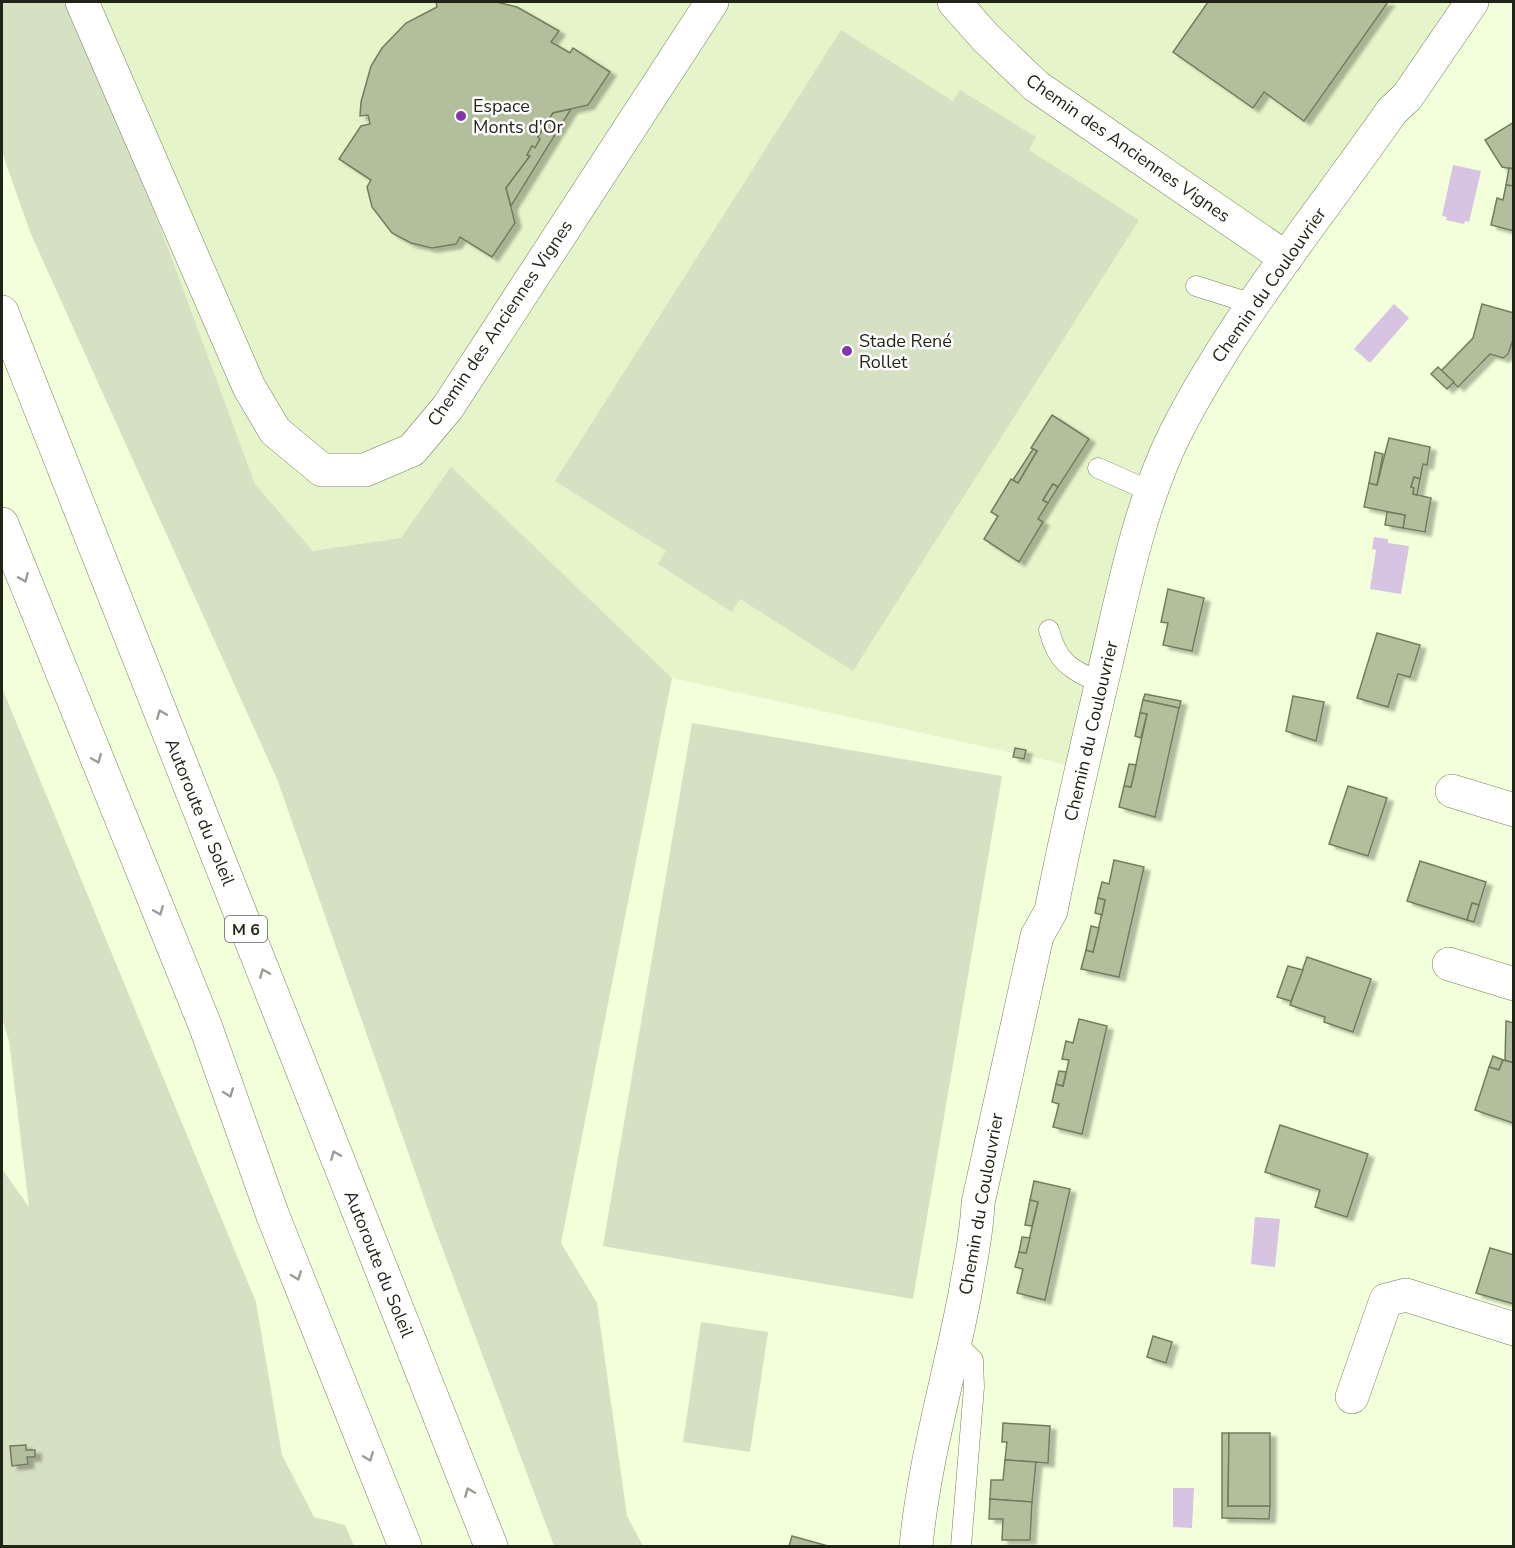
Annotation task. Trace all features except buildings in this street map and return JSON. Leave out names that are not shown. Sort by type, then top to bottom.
[{"type":"main road","name":"Chemin des Anciennes Vignes","points":[[82,2],[249,387],[275,431],[322,470],[365,470],[412,450],[448,407],[712,2]]},
{"type":"main road","name":"Chemin des Anciennes Vignes","points":[[954,2],[986,38],[1036,86],[1286,258]]},
{"type":"main road","name":"Chemin du Coulouvrier","points":[[916,1546],[919,1511],[956,1343],[977,1228],[978,1203],[1013,1042],[1037,936],[1050,911],[1135,547],[1152,492],[1188,411],[1216,360],[1253,304],[1392,111],[1407,97],[1472,2]]},
{"type":"main road","name":"Autoroute du Soleil","points":[[2,312],[491,1546]]},
{"type":"main road","points":[[2,524],[205,1025],[273,1216],[405,1546]]},
{"type":"main road","points":[[1452,791],[1514,810]]},
{"type":"main road","points":[[1449,964],[1514,984]]},
{"type":"main road","points":[[1352,1397],[1386,1300],[1406,1295],[1514,1329]]},
{"type":"lane","points":[[1196,286],[1253,304]]},
{"type":"lane","points":[[1098,468],[1152,492]]},
{"type":"lane","points":[[1049,630],[1054,651],[1068,667],[1102,684]]},
{"type":"lane","points":[[956,1343],[973,1360],[974,1387],[961,1546]]},
{"type":"shaded area","points":[[2,2],[72,2],[110,91],[255,484],[313,551],[401,538],[451,467],[672,678],[561,1243],[597,1303],[627,1516],[643,1546],[554,1546],[434,1226],[277,779],[30,232],[2,152]]},
{"type":"shaded area","points":[[71,2],[1461,2],[1185,411],[1082,768],[672,678],[451,468],[401,539],[314,552],[255,484],[110,91]]},
{"type":"shaded area","name":"Stade René Rollet","points":[[841,30],[953,101],[960,90],[1036,137],[1029,150],[1139,220],[853,671],[740,599],[732,612],[658,564],[666,551],[555,481]]},
{"type":"shaded area","points":[[1453,165],[1481,171],[1469,222],[1465,221],[1464,224],[1446,220],[1447,217],[1442,216]]},
{"type":"shaded area","points":[[1394,304],[1409,318],[1370,363],[1354,349]]},
{"type":"shaded area","points":[[1374,537],[1388,539],[1388,543],[1409,546],[1401,594],[1370,589],[1376,550],[1372,549]]},
{"type":"shaded area","points":[[2,688],[256,1302],[282,1455],[314,1517],[345,1525],[354,1546],[2,1546],[2,1169],[29,1207],[9,1041],[2,1018]]},
{"type":"shaded area","points":[[692,723],[1002,776],[913,1299],[603,1246]]},
{"type":"shaded area","points":[[1255,1217],[1280,1219],[1275,1267],[1251,1264]]},
{"type":"shaded area","points":[[701,1322],[768,1332],[750,1452],[683,1442]]},
{"type":"shaded area","points":[[1173,1488],[1194,1488],[1192,1528],[1173,1527]]},
{"type":"place","name":"Espace Monts d'Or","points":[[461,116]]},
{"type":"place","name":"Stade René Rollet","points":[[847,351]]}]
